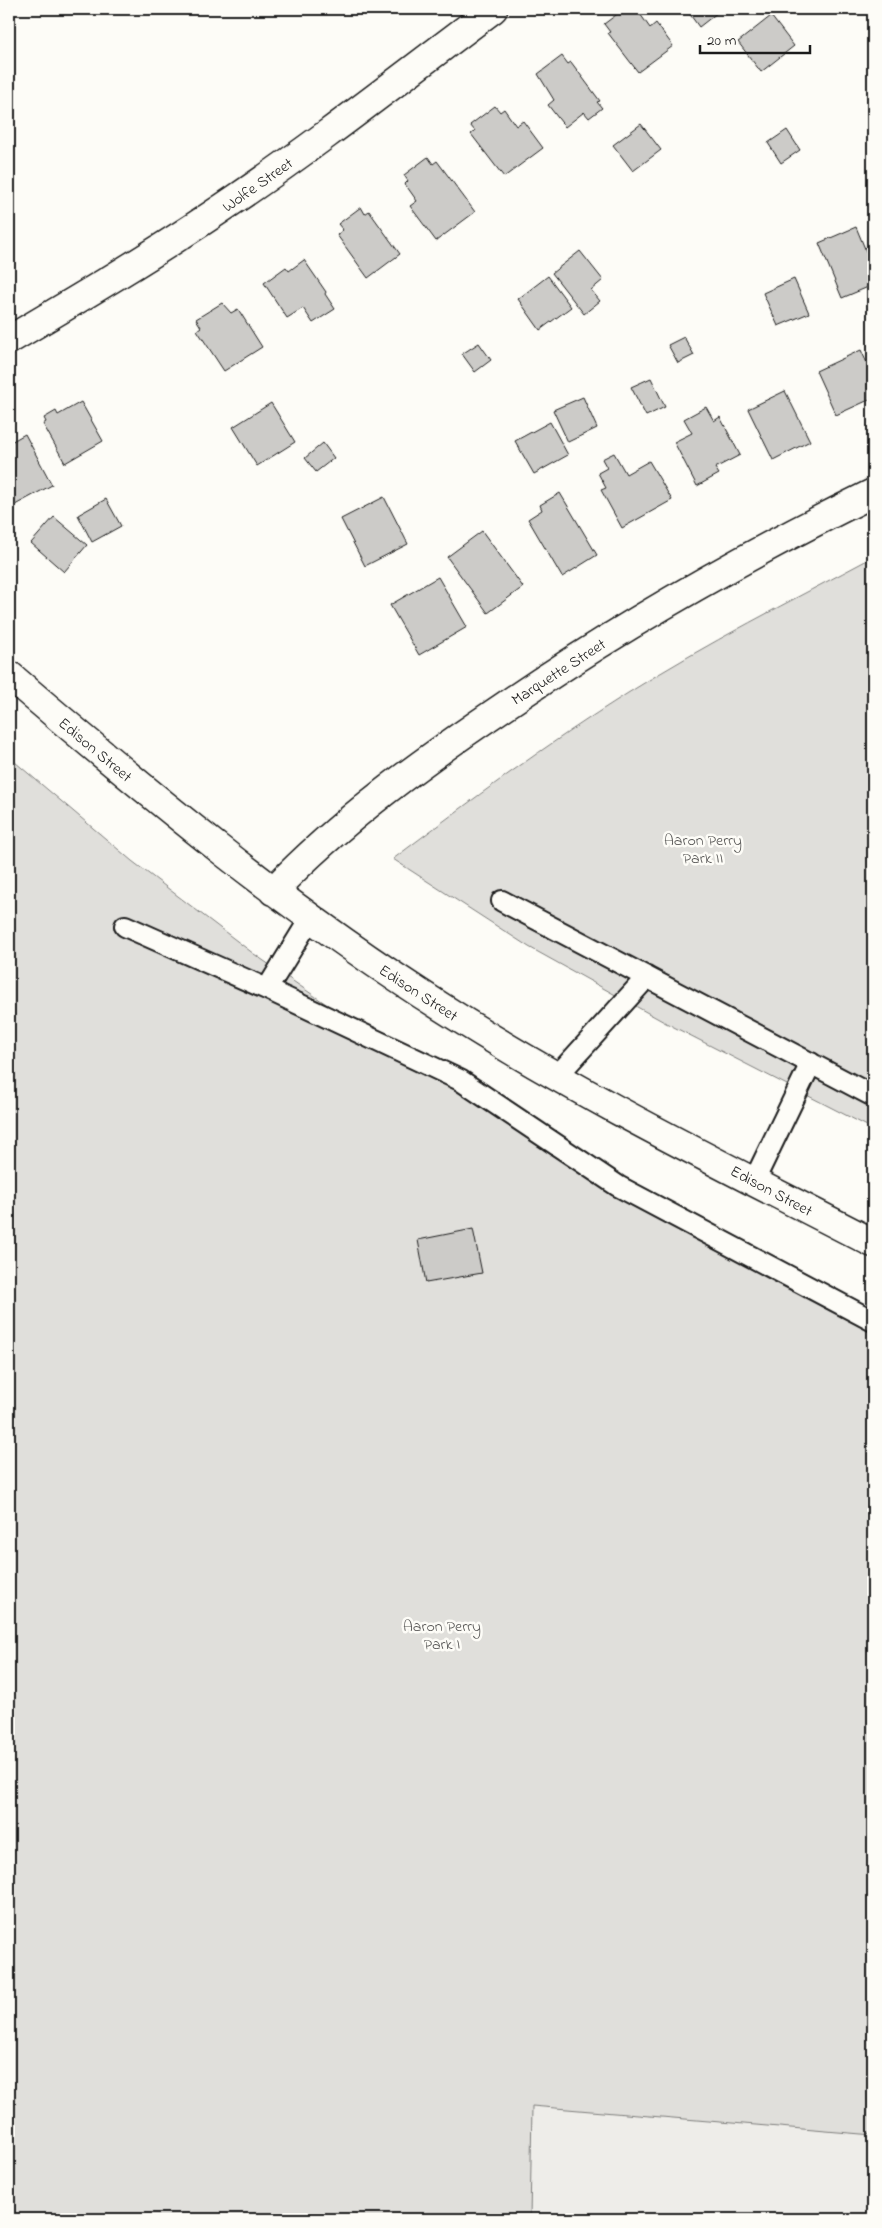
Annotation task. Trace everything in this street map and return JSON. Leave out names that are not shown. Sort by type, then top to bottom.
[{"type":"street","name":"Wolfe Street","points":[[9,340],[139,262],[235,200],[284,166],[493,9]]},
{"type":"street","name":"Marquette Street","points":[[272,891],[306,857],[387,790],[478,723],[569,662],[750,555],[873,493]]},
{"type":"street","name":"Edison Street","points":[[9,675],[142,789],[272,891],[310,919],[444,1009],[557,1076],[873,1243]]},
{"type":"lane","points":[[502,901],[873,1096]]},
{"type":"lane","points":[[267,989],[310,919]]},
{"type":"lane","points":[[125,926],[267,989],[460,1080],[618,1186],[873,1321]]},
{"type":"lane","points":[[557,1076],[647,977]]},
{"type":"lane","points":[[754,1181],[811,1063]]},
{"type":"shaded area","points":[[532,2106],[873,2135],[873,2219],[530,2219]]},
{"type":"green space","name":"Aaron Perry Park II","points":[[873,557],[873,1129],[666,1023],[529,947],[393,859],[509,773],[628,693],[719,640]]},
{"type":"green space","name":"Aaron Perry Park I","points":[[9,757],[132,861],[254,954],[388,1047],[592,1164],[873,1309],[873,2135],[532,2106],[530,2219],[9,2219]]},
{"type":"building","points":[[624,9],[632,9],[635,13],[638,11],[650,28],[656,23],[673,46],[638,72],[608,33],[610,32],[604,24]]},
{"type":"building","points":[[686,9],[722,9],[699,27]]},
{"type":"building","points":[[771,16],[794,46],[761,72],[738,42]]},
{"type":"building","points":[[562,56],[568,64],[571,62],[600,101],[597,102],[602,108],[589,118],[584,112],[565,127],[548,105],[554,100],[538,74]]},
{"type":"building","points":[[495,106],[500,112],[504,109],[516,126],[523,121],[543,148],[504,177],[471,134],[475,131],[470,125]]},
{"type":"building","points":[[641,124],[661,150],[633,171],[613,145]]},
{"type":"building","points":[[787,130],[800,150],[781,163],[768,143]]},
{"type":"building","points":[[428,157],[433,164],[437,161],[475,212],[436,241],[410,206],[417,201],[405,184],[408,181],[404,175]]},
{"type":"building","points":[[361,207],[365,214],[369,211],[400,254],[368,278],[337,235],[343,230],[338,224]]},
{"type":"building","points":[[856,227],[873,268],[873,285],[842,298],[819,243]]},
{"type":"building","points":[[580,251],[603,280],[591,290],[600,301],[584,314],[552,273]]},
{"type":"building","points":[[304,260],[335,309],[313,323],[303,308],[287,318],[264,283],[286,267],[289,271]]},
{"type":"building","points":[[548,276],[571,307],[540,330],[518,299]]},
{"type":"building","points":[[794,279],[809,313],[778,326],[763,293]]},
{"type":"building","points":[[222,303],[231,313],[238,309],[262,347],[224,371],[197,330],[201,327],[196,319]]},
{"type":"building","points":[[684,337],[694,355],[678,363],[668,345]]},
{"type":"building","points":[[479,343],[491,360],[475,372],[462,354]]},
{"type":"building","points":[[861,350],[873,376],[873,398],[836,415],[816,371]]},
{"type":"building","points":[[651,378],[665,407],[646,416],[631,387]]},
{"type":"building","points":[[785,391],[810,441],[773,460],[748,409]]},
{"type":"building","points":[[583,397],[597,428],[568,442],[553,410]]},
{"type":"building","points":[[81,402],[103,441],[65,463],[43,424],[46,422],[44,418],[56,411],[58,415]]},
{"type":"building","points":[[271,403],[295,442],[257,466],[233,427]]},
{"type":"building","points":[[706,407],[714,421],[720,417],[740,455],[715,468],[719,474],[697,486],[674,442],[692,433],[684,419]]},
{"type":"building","points":[[550,422],[568,455],[534,474],[515,441]]},
{"type":"building","points":[[25,434],[52,485],[15,505],[9,494],[9,443]]},
{"type":"building","points":[[323,443],[334,458],[316,472],[305,458]]},
{"type":"building","points":[[614,453],[626,474],[649,461],[672,500],[622,528],[601,490],[606,488],[598,473],[607,468],[602,459]]},
{"type":"building","points":[[560,493],[597,555],[562,577],[528,519],[542,510],[540,505]]},
{"type":"building","points":[[384,497],[408,544],[365,566],[341,519]]},
{"type":"building","points":[[106,499],[121,526],[92,542],[78,515]]},
{"type":"building","points":[[54,517],[87,545],[64,572],[31,543]]},
{"type":"building","points":[[482,531],[523,587],[488,613],[447,557]]},
{"type":"building","points":[[438,577],[467,627],[419,655],[390,605]]},
{"type":"building","points":[[473,1229],[482,1273],[426,1283],[418,1240]]}]
